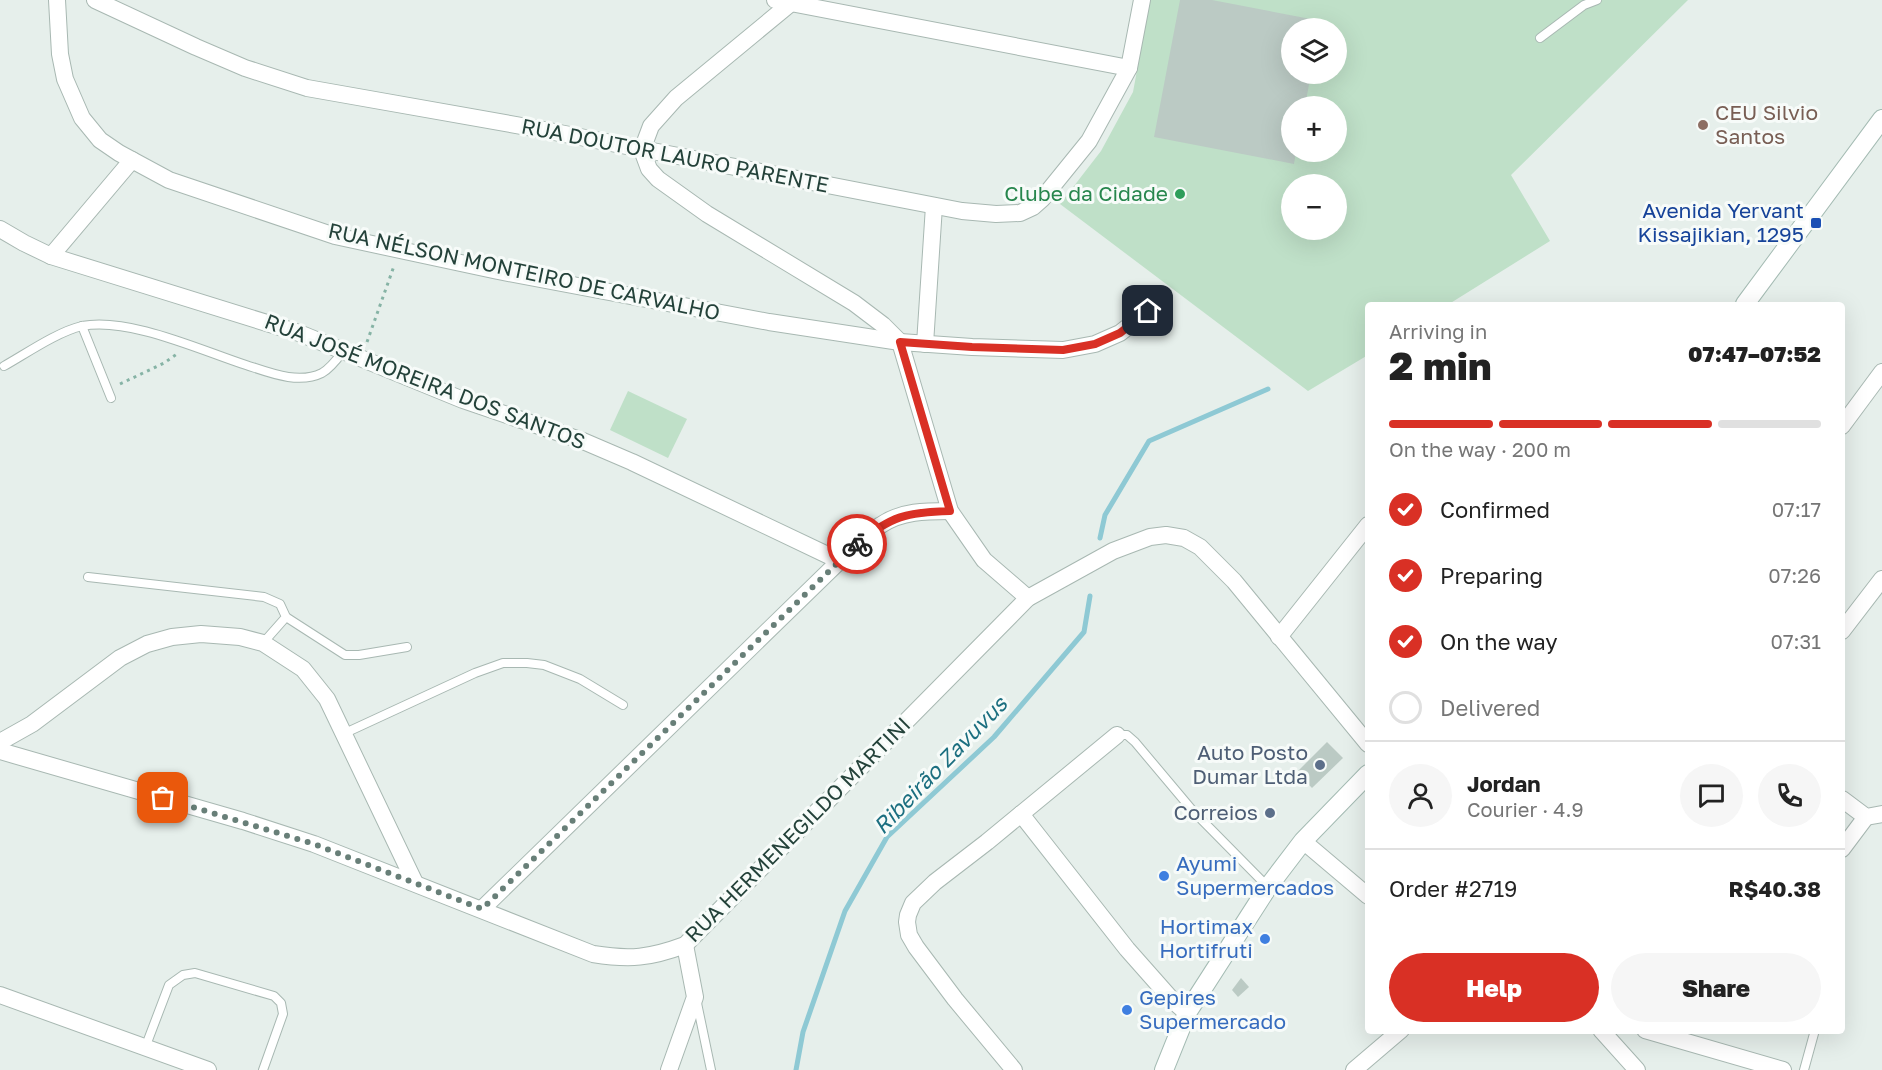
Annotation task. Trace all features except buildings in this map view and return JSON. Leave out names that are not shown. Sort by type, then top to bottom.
[{"type":"main road","points":[[1746,302],[1882,119]]},
{"type":"main road","points":[[1164,1070],[1187,1013],[1268,887],[1303,842],[1365,777]]},
{"type":"street","name":"RUA NÉLSON MONTEIRO DE CARVALHO","points":[[57,0],[60,54],[65,79],[82,118],[100,140],[169,180],[335,236],[498,271],[769,322],[925,344],[1063,350],[1095,344],[1120,333],[1162,300]]},
{"type":"street","name":"RUA DOUTOR LAURO PARENTE","points":[[95,0],[216,56],[307,88],[544,130],[934,206],[996,214],[1020,213],[1033,207],[1089,141],[1129,68],[1142,0]]},
{"type":"street","points":[[1028,598],[984,560],[950,511],[900,342],[883,325],[854,303],[699,209],[658,179],[649,169],[642,150],[651,126],[660,114],[786,1],[1129,68]]},
{"type":"street","points":[[51,256],[132,160]]},
{"type":"street","points":[[925,344],[934,206]]},
{"type":"street","name":"RUA JOSÉ MOREIRA DOS SANTOS","points":[[0,229],[51,256],[299,333],[463,400],[583,441],[840,561]]},
{"type":"street","points":[[1845,422],[1882,372]]},
{"type":"street","points":[[482,909],[858,543],[882,524],[902,515],[925,511],[950,511]]},
{"type":"street","points":[[1279,637],[1365,529]]},
{"type":"street","name":"RUA HERMENEGILDO MARTINI","points":[[0,751],[243,821],[314,844],[593,954],[618,958],[663,953],[685,945],[1028,598],[1113,551],[1150,537],[1166,535],[1184,538],[1200,547],[1234,581],[1365,740]]},
{"type":"street","points":[[1845,627],[1882,579]]},
{"type":"street","points":[[0,742],[32,724],[120,658],[147,644],[172,637],[201,634],[240,637],[263,643],[303,669],[327,699],[415,883]]},
{"type":"street","points":[[1014,1070],[955,999],[916,947],[909,935],[907,922],[913,903],[935,882],[1117,735]]},
{"type":"street","points":[[1845,801],[1874,816],[1845,846]]},
{"type":"street","points":[[1021,814],[1127,949],[1173,1001],[1187,1013]]},
{"type":"street","points":[[1303,842],[1365,894]]},
{"type":"street","points":[[669,1070],[695,997],[685,945]]},
{"type":"street","points":[[0,995],[208,1070]]},
{"type":"street","points":[[1354,1070],[1396,1034]]},
{"type":"street","points":[[1606,1034],[1637,1070]]},
{"type":"street","points":[[1674,1034],[1695,1037],[1783,1070]]},
{"type":"lane","points":[[1540,38],[1584,5],[1597,0]]},
{"type":"lane","points":[[4,366],[62,334],[82,326],[112,325],[146,331],[284,377],[322,373],[344,350]]},
{"type":"lane","points":[[82,326],[109,394]]},
{"type":"lane","points":[[88,577],[264,597],[280,604],[286,617],[345,655],[360,655],[407,647]]},
{"type":"lane","points":[[263,643],[286,617]]},
{"type":"lane","points":[[343,734],[475,673],[503,663],[544,665],[580,679],[623,705]]},
{"type":"lane","points":[[1117,735],[1127,735],[1135,742],[1193,811],[1268,887]]},
{"type":"lane","points":[[145,1049],[169,985],[183,975],[195,973],[274,996],[281,1003],[283,1014],[263,1070]]},
{"type":"lane","points":[[695,997],[711,1070]]},
{"type":"lane","points":[[1804,1070],[1814,1034]]},
{"type":"path","points":[[344,350],[363,347],[367,344],[399,250]]},
{"type":"path","points":[[109,394],[189,346]]},
{"type":"green space","name":"Clube da Cidade","points":[[1150,0],[1688,0],[1511,175],[1550,241],[1452,302],[1365,302],[1365,357],[1308,391],[1060,204],[1101,151],[1133,92]]},
{"type":"green space","points":[[628,391],[687,419],[668,458],[610,430]]},
{"type":"waterway","name":"Ribeirão Zavuvus","points":[[1100,538],[1105,515],[1149,441],[1268,389]]},
{"type":"waterway","name":"Ribeirão Zavuvus","points":[[796,1070],[803,1032],[845,911],[887,837],[994,737],[1084,632],[1090,596]]},
{"type":"way so far","points":[[163,798],[314,844],[482,909],[857,544]]},
{"type":"place","name":"CEU Silvio Santos","points":[[1703,125]]},
{"type":"place","name":"Clube da Cidade","points":[[1180,194]]},
{"type":"place","name":"Avenida Yervant Kissajikian, 1295","points":[[1816,223]]},
{"type":"place","name":"Auto Posto Dumar Ltda","points":[[1320,765]]},
{"type":"place","name":"Correios","points":[[1270,813]]},
{"type":"place","name":"Ayumi Supermercados","points":[[1164,876]]},
{"type":"place","name":"Hortimax Hortifruti","points":[[1265,939]]},
{"type":"place","name":"Gepires Supermercado","points":[[1127,1010]]},
{"type":"route","points":[[857,544],[882,524],[902,515],[925,511],[950,511],[900,342],[1063,350],[1095,344],[1120,333],[1148,311]]}]
